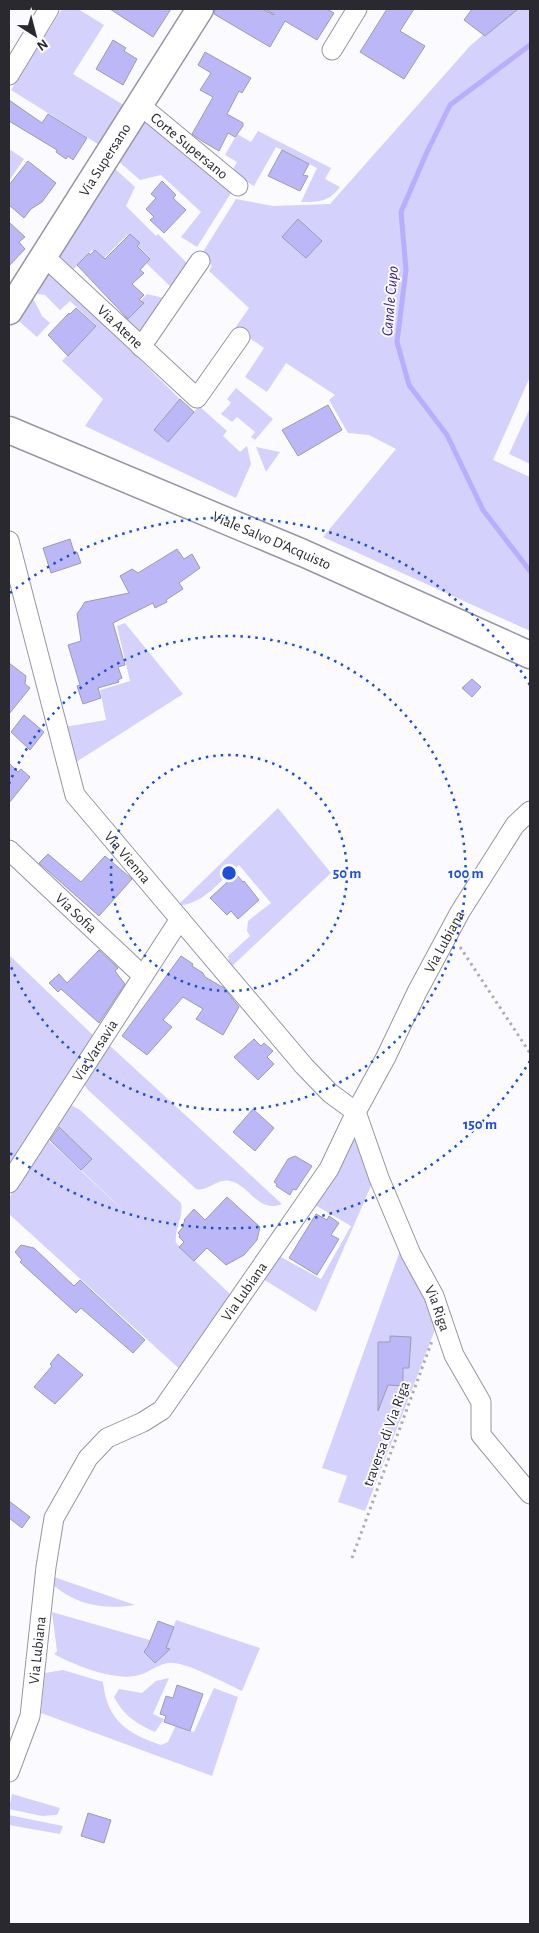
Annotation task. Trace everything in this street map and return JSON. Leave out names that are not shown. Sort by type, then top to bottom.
[{"type":"street","points":[[9,75],[49,9]]},
{"type":"street","name":"Via Supersano","points":[[9,312],[200,9]]},
{"type":"street","points":[[332,50],[357,9]]},
{"type":"street","name":"Corte Supersano","points":[[140,105],[238,186]]},
{"type":"street","name":"Via Atene","points":[[44,256],[197,398],[240,337]]},
{"type":"street","points":[[141,347],[200,261]]},
{"type":"street","name":"Viale Salvo D'Acquisto","points":[[10,430],[303,553],[530,655]]},
{"type":"street","name":"Via Vienna","points":[[9,541],[75,795],[304,1066],[330,1093],[356,1112]]},
{"type":"street","name":"Via Lubiana","points":[[9,1772],[30,1716],[46,1567],[54,1518],[88,1458],[107,1438],[143,1422],[162,1410],[329,1169],[356,1112],[449,932],[515,825],[530,811]]},
{"type":"street","name":"Via Sofia","points":[[9,850],[143,976]]},
{"type":"street","name":"Via Varsavia","points":[[9,1183],[180,919]]},
{"type":"street","name":"Via Riga","points":[[356,1112],[379,1178],[411,1254],[434,1296],[454,1355],[481,1402],[481,1435],[530,1494]]},
{"type":"path","points":[[449,932],[530,1053]]},
{"type":"path","name":"traversa di Via Riga","points":[[352,1558],[441,1317]]},
{"type":"shaded area","points":[[62,9],[78,9],[104,25],[73,74],[125,106],[101,146],[11,90]]},
{"type":"shaded area","points":[[513,9],[530,9],[530,377],[493,460],[530,477],[530,631],[323,537],[396,449],[369,435],[348,433],[329,400],[335,395],[286,363],[267,392],[245,377],[264,348],[235,328],[249,308],[209,271],[212,266],[201,255],[236,199],[273,206],[330,204],[470,46]]},
{"type":"shaded area","points":[[144,118],[231,193],[197,247],[181,237],[201,212],[161,175],[140,180],[117,160]]},
{"type":"shaded area","points":[[258,131],[331,168],[325,179],[340,187],[332,196],[323,200],[301,202],[317,168],[276,147],[254,186],[231,173],[237,162],[225,155],[237,134],[251,142]]},
{"type":"shaded area","points":[[9,149],[24,159],[9,181]]},
{"type":"shaded area","points":[[112,166],[135,187],[126,206],[187,263],[171,287],[145,262],[150,258],[127,235],[102,260],[92,250],[72,271],[52,254]]},
{"type":"shaded area","points":[[46,268],[180,399],[154,430],[167,442],[199,406],[227,431],[223,436],[240,452],[247,446],[251,464],[236,498],[85,426],[103,399],[62,361],[96,325],[70,301],[60,310],[45,295],[38,294],[34,287]]},
{"type":"shaded area","points":[[147,294],[164,298],[139,335],[122,320]]},
{"type":"shaded area","points":[[34,300],[42,316],[50,323],[37,337],[14,317],[23,301]]},
{"type":"shaded area","points":[[236,388],[273,419],[255,440],[251,437],[255,432],[237,417],[232,422],[221,414],[231,403],[227,399]]},
{"type":"shaded area","points":[[530,408],[530,464],[509,454]]},
{"type":"shaded area","points":[[256,447],[280,452],[266,472]]},
{"type":"shaded area","points":[[125,623],[183,694],[73,764],[64,727],[106,720],[100,690],[130,681],[117,626]]},
{"type":"shaded area","points":[[278,808],[331,873],[230,968],[228,956],[250,936],[247,931],[248,921],[271,903],[239,865],[204,896],[196,901],[177,906]]},
{"type":"shaded area","points":[[9,955],[96,1038],[9,1171]]},
{"type":"shaded area","points":[[108,1044],[282,1204],[274,1206],[260,1202],[243,1188],[230,1181],[221,1181],[205,1189],[196,1189],[87,1089],[83,1083]]},
{"type":"shaded area","points":[[68,1103],[80,1110],[181,1203],[182,1208],[176,1233],[176,1243],[230,1294],[231,1298],[184,1373],[9,1214],[9,1198],[46,1138],[145,1231],[81,1170],[91,1159],[56,1124]]},
{"type":"shaded area","points":[[357,1128],[374,1179],[316,1312],[263,1279],[279,1256],[321,1279],[351,1226],[315,1205]]},
{"type":"shaded area","points":[[401,1248],[438,1322],[365,1511],[338,1502],[347,1476],[322,1468]]},
{"type":"shaded area","points":[[54,1577],[135,1605],[113,1607],[81,1601],[62,1592],[53,1585]]},
{"type":"shaded area","points":[[52,1612],[167,1645],[176,1620],[260,1648],[242,1691],[199,1671],[174,1663],[160,1665],[143,1674],[130,1677],[107,1674],[72,1663],[54,1654],[57,1651]]},
{"type":"shaded area","points":[[63,1670],[103,1682],[109,1706],[120,1723],[128,1730],[161,1745],[168,1742],[176,1725],[194,1732],[214,1688],[238,1697],[212,1776],[41,1713],[45,1673]]},
{"type":"shaded area","points":[[169,1678],[153,1714],[164,1719],[155,1732],[131,1718],[114,1697],[119,1689],[142,1693],[156,1681]]},
{"type":"shaded area","points":[[12,1794],[60,1808],[57,1815],[42,1816],[9,1809]]},
{"type":"shaded area","points":[[9,1815],[63,1826],[60,1834],[9,1825]]},
{"type":"building","points":[[110,9],[171,9],[153,37]]},
{"type":"building","points":[[215,9],[262,9],[274,15],[265,9],[327,9],[334,13],[317,40],[285,21],[270,47],[214,14]]},
{"type":"building","points":[[387,9],[414,9],[400,31],[425,46],[404,79],[360,52]]},
{"type":"building","points":[[472,9],[518,9],[485,36],[464,20]]},
{"type":"building","points":[[113,40],[126,48],[124,51],[137,59],[123,85],[96,69]]},
{"type":"building","points":[[205,52],[251,78],[242,93],[239,91],[227,114],[243,123],[243,126],[235,137],[228,133],[219,151],[192,134],[213,97],[200,90],[211,73],[198,65]]},
{"type":"building","points":[[9,100],[42,123],[48,114],[87,138],[73,160],[68,156],[66,159],[56,152],[57,150],[9,121]]},
{"type":"building","points":[[282,150],[309,164],[303,175],[308,176],[300,191],[268,176]]},
{"type":"building","points":[[28,161],[56,183],[42,202],[31,209],[24,218],[9,205],[9,185]]},
{"type":"building","points":[[162,181],[176,195],[173,198],[186,210],[164,233],[150,220],[154,217],[146,209],[156,198],[151,194]]},
{"type":"building","points":[[298,219],[322,241],[306,258],[282,237]]},
{"type":"building","points":[[9,222],[25,237],[19,242],[25,249],[9,266]]},
{"type":"building","points":[[130,234],[140,243],[137,246],[150,259],[140,270],[144,273],[132,284],[144,295],[139,300],[144,303],[128,319],[77,265],[89,253],[90,255],[95,250],[105,259]]},
{"type":"building","points":[[76,308],[96,326],[68,356],[48,335]]},
{"type":"building","points":[[180,399],[194,412],[168,442],[154,430]]},
{"type":"building","points":[[328,405],[342,430],[298,456],[282,430]]},
{"type":"building","points":[[70,539],[74,552],[77,552],[81,563],[51,573],[43,548]]},
{"type":"building","points":[[177,549],[184,559],[192,554],[200,568],[179,583],[183,589],[166,600],[167,602],[155,608],[153,603],[113,623],[125,665],[118,667],[122,678],[118,680],[119,682],[98,688],[101,698],[83,704],[77,686],[80,685],[68,645],[81,641],[77,614],[85,602],[129,593],[120,576],[132,569],[138,573]]},
{"type":"building","points":[[9,663],[26,676],[25,684],[30,688],[9,714]]},
{"type":"building","points":[[472,679],[481,687],[472,697],[462,688]]},
{"type":"building","points":[[24,715],[44,732],[30,750],[11,732]]},
{"type":"building","points":[[9,763],[18,772],[21,769],[30,777],[9,803]]},
{"type":"building","points":[[48,854],[81,882],[105,856],[132,879],[99,916],[39,863]]},
{"type":"building","points":[[236,874],[259,900],[238,919],[231,911],[227,915],[210,898]]},
{"type":"building","points":[[99,950],[118,968],[115,971],[125,984],[99,1023],[61,989],[58,992],[49,983],[59,974],[67,983]]},
{"type":"building","points":[[181,956],[193,964],[192,966],[203,973],[205,977],[224,988],[239,1007],[223,1035],[196,1019],[203,1009],[183,997],[163,1020],[172,1027],[147,1055],[122,1036]]},
{"type":"building","points":[[254,1039],[261,1046],[264,1043],[273,1051],[267,1057],[274,1064],[258,1080],[234,1057]]},
{"type":"building","points":[[253,1109],[274,1128],[255,1151],[233,1132]]},
{"type":"building","points":[[59,1127],[92,1159],[81,1170],[50,1140]]},
{"type":"building","points":[[295,1156],[312,1166],[296,1190],[293,1189],[290,1195],[276,1186],[277,1184],[274,1182],[288,1159]]},
{"type":"building","points":[[227,1197],[260,1227],[257,1240],[244,1255],[226,1265],[207,1248],[194,1261],[179,1247],[184,1242],[178,1233],[184,1226],[182,1225],[184,1220],[194,1209],[205,1220]]},
{"type":"building","points":[[316,1214],[327,1220],[329,1216],[339,1223],[331,1235],[339,1239],[317,1275],[289,1258]]},
{"type":"building","points":[[21,1245],[34,1248],[74,1286],[80,1280],[145,1340],[133,1353],[81,1308],[76,1313],[20,1262],[22,1260],[15,1252]]},
{"type":"building","points":[[390,1336],[411,1337],[409,1368],[403,1368],[403,1386],[388,1385],[378,1411],[378,1342],[390,1342]]},
{"type":"building","points":[[58,1354],[83,1375],[55,1404],[34,1387],[52,1366],[50,1364]]},
{"type":"building","points":[[9,1501],[30,1517],[22,1528],[9,1518]]},
{"type":"building","points":[[158,1621],[174,1627],[166,1648],[170,1649],[155,1663],[144,1652]]},
{"type":"building","points":[[177,1685],[203,1694],[190,1731],[164,1722],[166,1716],[160,1714],[166,1696],[173,1698]]},
{"type":"building","points":[[88,1813],[111,1820],[104,1843],[81,1836]]},
{"type":"waterway","name":"Canale Cupo","points":[[530,45],[450,105],[427,152],[401,212],[406,270],[397,342],[409,385],[447,435],[483,510],[530,571]]}]
